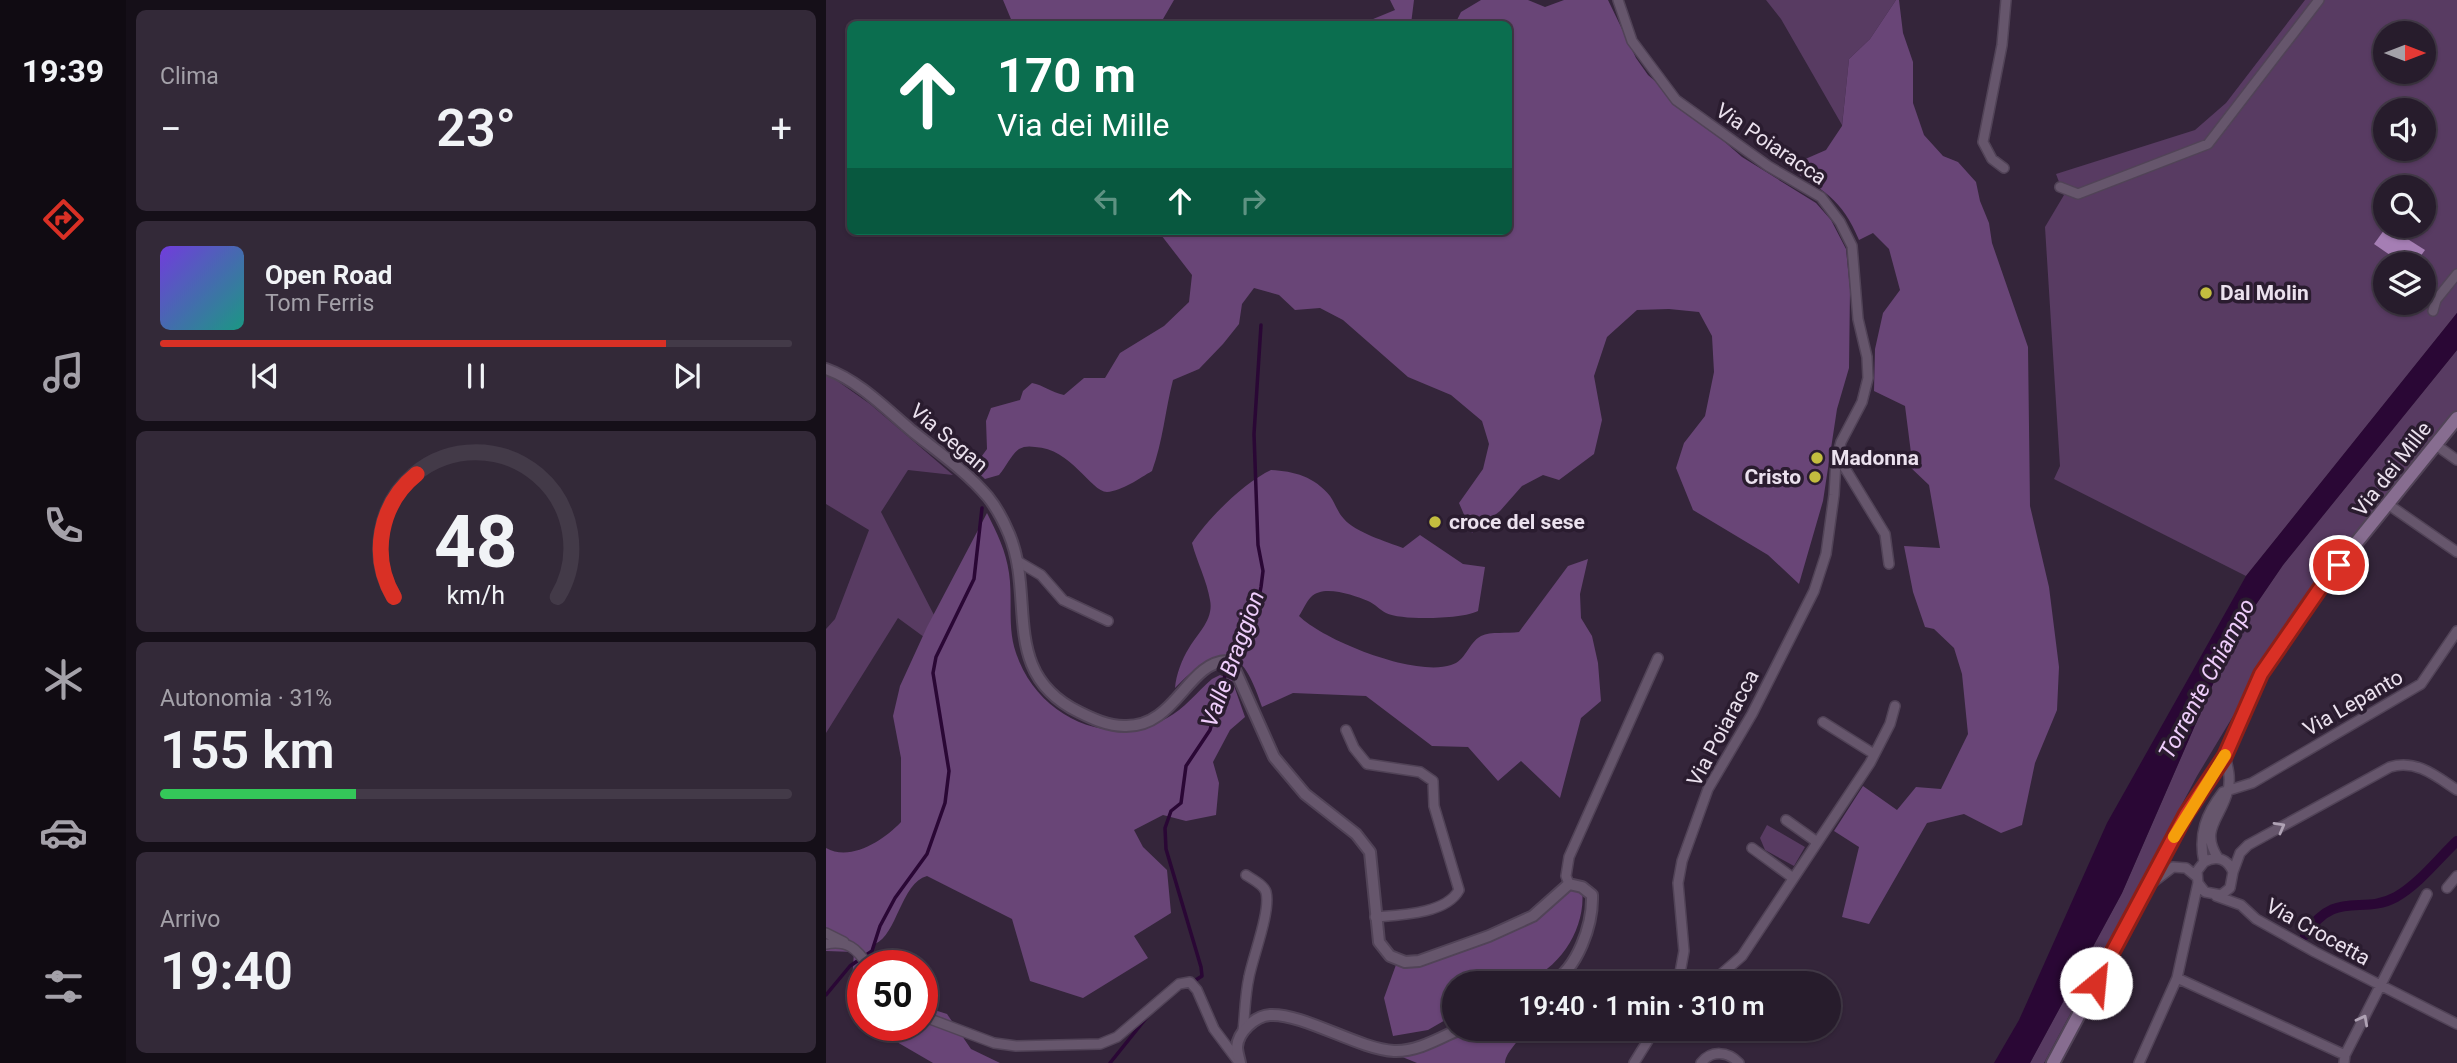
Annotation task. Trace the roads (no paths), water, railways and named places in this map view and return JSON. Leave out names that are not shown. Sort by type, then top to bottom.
[{"type":"main road","name":"Via dei Mille","points":[[2053,1063],[2186,814],[2225,756],[2261,674],[2323,584],[2457,418]]},
{"type":"street","name":"Via Poiaracca","points":[[1618,0],[1632,41],[1676,100],[1768,166],[1821,197],[1846,234],[1852,246],[1858,319],[1864,339],[1868,378],[1862,402],[1840,442],[1826,554],[1814,591],[1752,714],[1709,789],[1682,861],[1678,883],[1684,951],[1680,971]]},
{"type":"street","points":[[2004,168],[1992,159],[1983,142],[2002,46],[2006,0]]},
{"type":"street","points":[[2060,187],[2078,194],[2208,144],[2319,0]]},
{"type":"street","points":[[2436,300],[2457,274]]},
{"type":"street","name":"Via Segan","points":[[826,369],[839,373],[967,476],[989,498],[1009,534],[1017,561],[1024,644],[1038,676],[1066,705],[1100,722],[1126,727],[1152,719],[1178,699],[1205,666],[1220,661],[1233,665],[1274,757],[1305,794],[1356,834],[1370,852],[1375,881],[1375,917]]},
{"type":"street","points":[[2436,445],[2457,460]]},
{"type":"street","points":[[1837,455],[1885,534],[1889,564]]},
{"type":"street","points":[[2389,505],[2457,552]]},
{"type":"street","points":[[1017,561],[1041,575],[1063,600],[1108,621]]},
{"type":"street","name":"Via Lepanto","points":[[2227,793],[2249,784],[2421,684],[2457,631]]},
{"type":"street","points":[[1569,884],[1566,876],[1569,857],[1658,658]]},
{"type":"street","points":[[1725,971],[1742,956],[1874,754],[1890,724],[1895,706]]},
{"type":"street","points":[[1823,722],[1874,754]]},
{"type":"street","points":[[1346,730],[1354,748],[1367,764],[1420,772],[1433,781],[1434,806],[1459,890],[1456,896],[1445,903],[1375,917],[1379,942],[1390,956],[1405,962],[1419,961],[1489,936],[1533,916],[1569,884]]},
{"type":"street","points":[[2225,756],[2230,775],[2227,793],[2211,831],[2212,848],[2218,858],[2228,863],[2234,875]]},
{"type":"street","points":[[2190,913],[2213,895],[2230,888],[2240,853],[2248,845],[2390,767],[2403,763],[2417,766],[2457,790]]},
{"type":"street","points":[[2230,775],[2249,784]]},
{"type":"street","points":[[2139,1063],[2177,978],[2197,880],[2204,862],[2200,845],[2202,827],[2217,799],[2227,793]]},
{"type":"street","points":[[1786,820],[1817,842]]},
{"type":"street","points":[[1752,848],[1793,878]]},
{"type":"street","points":[[2204,862],[2218,858]]},
{"type":"street","points":[[2148,886],[2173,867],[2186,867],[2213,895]]},
{"type":"street","points":[[1240,1063],[1237,1046],[1243,1031],[1254,948],[1264,922],[1266,897],[1263,888],[1246,875]]},
{"type":"street","name":"Via Crocetta","points":[[2234,875],[2241,905]]},
{"type":"street","points":[[2447,888],[2457,876]]},
{"type":"street","points":[[1564,971],[1576,957],[1593,908],[1592,895],[1582,887],[1569,884]]},
{"type":"street","points":[[2177,978],[2344,1059],[2427,894]]},
{"type":"street","name":"Via Crocetta","points":[[2213,895],[2241,905],[2256,919],[2457,1024]]},
{"type":"street","points":[[826,933],[856,950]]},
{"type":"street","points":[[826,944],[846,943]]},
{"type":"street","points":[[938,1022],[994,1043],[1016,1046],[1100,1044],[1117,1037],[1179,984],[1189,982],[1197,990],[1214,1029],[1240,1063]]},
{"type":"street","points":[[1243,1031],[1253,1022],[1269,1015],[1394,1051],[1417,1048],[1442,1037]]},
{"type":"street","points":[[1634,1063],[1648,1041]]},
{"type":"street","points":[[1700,1063],[1706,1057],[1719,1053],[1733,1056],[1739,1063]]},
{"type":"water","name":"Torrente Chiampo","points":[[2457,313],[2457,350],[2283,565],[2242,625],[2223,661],[2122,893],[2030,1063],[1994,1063],[2019,1020],[2107,823],[2246,576]]},
{"type":"waterway","name":"Valle Braggion","points":[[1191,983],[1202,976],[1201,967],[1166,849],[1165,828],[1171,811],[1181,803],[1186,766],[1210,730],[1232,650],[1247,628],[1261,587],[1263,571],[1258,545],[1254,434],[1261,325]]},
{"type":"waterway","points":[[826,995],[850,966],[872,951],[880,926],[895,898],[927,854],[945,803],[949,771],[933,673],[936,657],[974,579],[982,508]]},
{"type":"waterway","points":[[2305,935],[2316,921],[2338,907],[2383,902],[2396,897],[2420,878],[2457,841]]},
{"type":"waterway","name":"Valle Braggion","points":[[1110,1063],[1151,1012]]},
{"type":"place","name":"Dal Molin","points":[[2206,293]]},
{"type":"place","name":"Madonna","points":[[1817,458]]},
{"type":"place","name":"Cristo","points":[[1815,477]]},
{"type":"place","name":"croce del sese","points":[[1435,522]]}]
